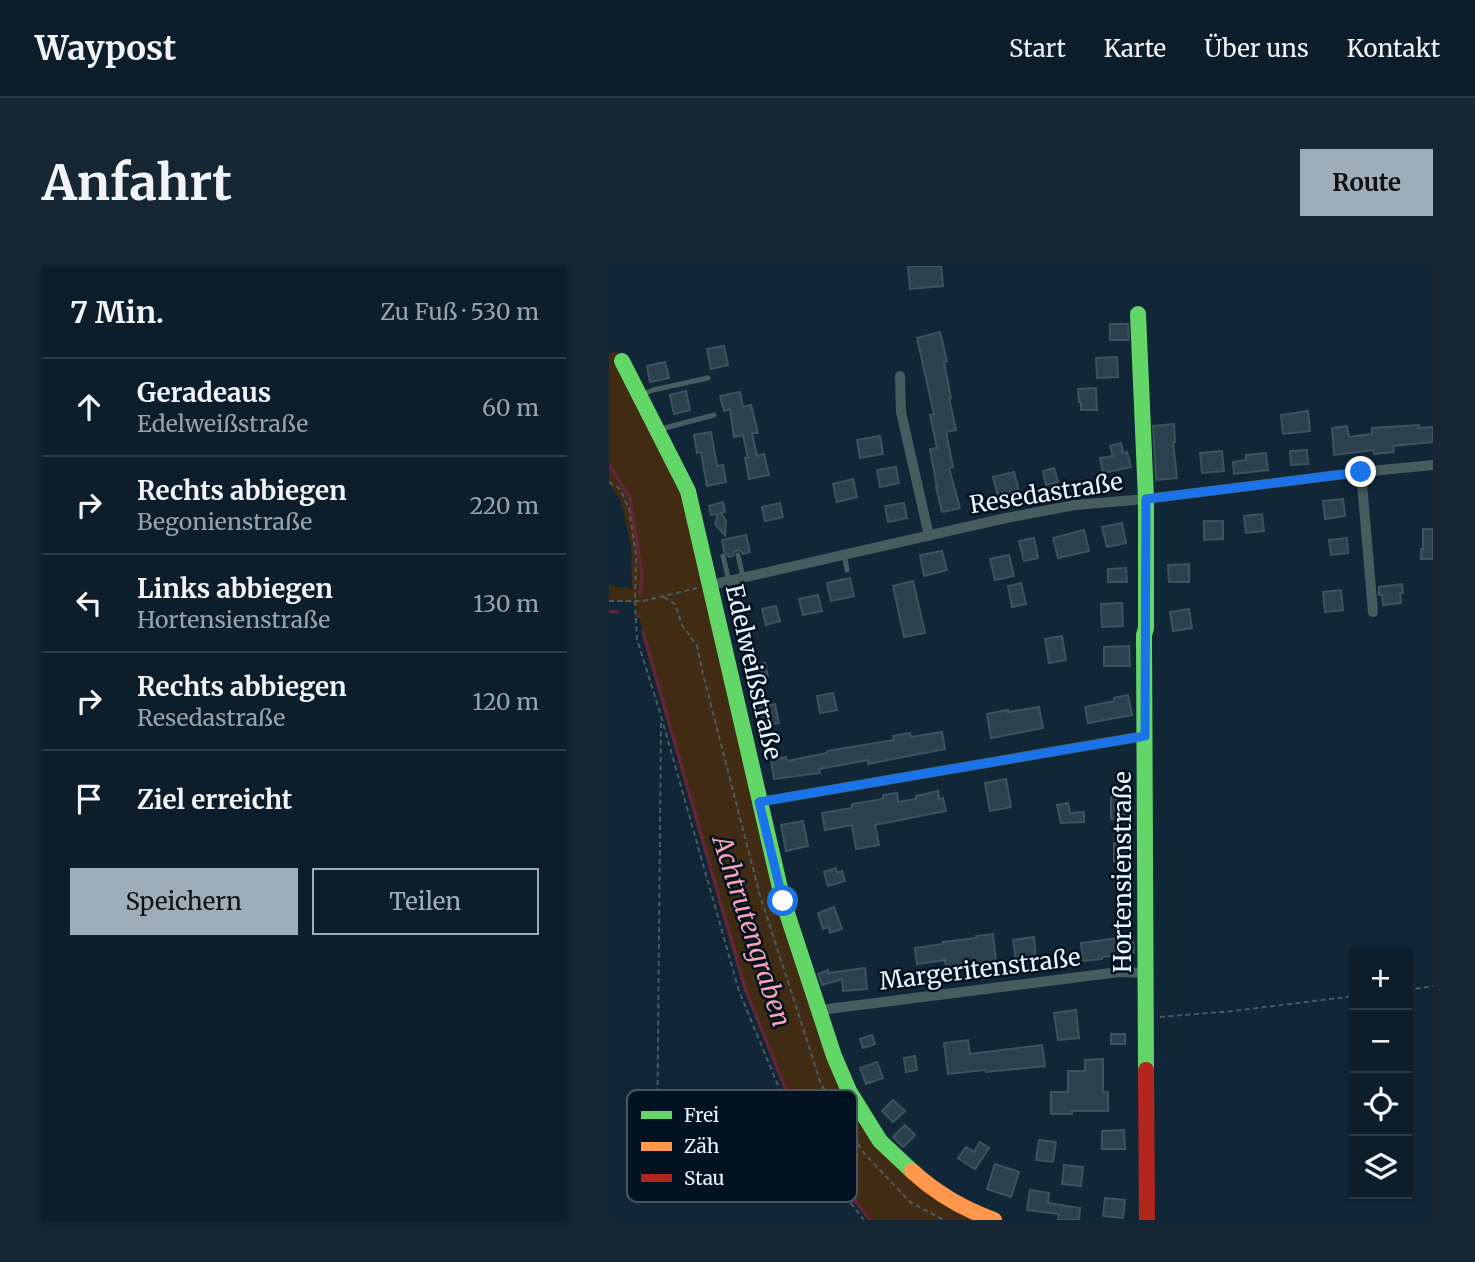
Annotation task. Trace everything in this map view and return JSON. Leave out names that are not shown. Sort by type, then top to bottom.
[{"type":"street","name":"Hortensienstraße","points":[[1138,314],[1146,499],[1147,1220]]},
{"type":"street","name":"Edelweißstraße","points":[[622,361],[688,491],[783,901],[834,1056],[849,1090]]},
{"type":"street","points":[[900,376],[901,412],[929,536]]},
{"type":"street","name":"Resedastraße","points":[[711,585],[1006,518],[1075,505],[1433,465]]},
{"type":"street","points":[[1361,472],[1373,612]]},
{"type":"street","points":[[759,802],[1145,736]]},
{"type":"street","name":"Margeritenstraße","points":[[820,1010],[1119,972],[1145,973]]},
{"type":"street","name":"Edelweißstraße","points":[[857,1104],[880,1141],[926,1184],[969,1211],[994,1220]]},
{"type":"lane","points":[[640,395],[708,378]]},
{"type":"lane","points":[[658,430],[714,415]]},
{"type":"lane","points":[[844,554],[848,570]]},
{"type":"lane","points":[[739,555],[743,577]]},
{"type":"lane","points":[[723,556],[729,581]]},
{"type":"path","points":[[609,482],[620,489],[629,509],[636,556],[636,639],[661,716],[739,991],[779,1090]]},
{"type":"path","points":[[609,601],[635,603],[711,585]]},
{"type":"path","points":[[658,1090],[661,716]]},
{"type":"path","points":[[1412,989],[1433,986]]},
{"type":"path","points":[[1145,1018],[1233,1011],[1349,997]]},
{"type":"path","points":[[850,1202],[864,1220]]},
{"type":"shaded area","points":[[617,352],[684,480],[759,802],[820,1010],[857,1090],[786,1090],[745,988],[635,603],[609,601],[609,585],[632,589],[631,545],[621,501],[609,484],[609,353]]},
{"type":"shaded area","points":[[857,1091],[880,1141],[926,1184],[994,1220],[870,1220],[856,1202]]},
{"type":"building","points":[[908,266],[941,266],[943,286],[910,289]]},
{"type":"building","points":[[1110,324],[1128,324],[1129,340],[1110,340]]},
{"type":"building","points":[[940,332],[947,361],[944,362],[956,430],[946,432],[953,467],[949,468],[960,508],[942,512],[930,449],[937,448],[930,415],[934,414],[917,338]]},
{"type":"building","points":[[724,346],[728,365],[711,369],[707,349]]},
{"type":"building","points":[[1117,357],[1118,377],[1097,378],[1096,358]]},
{"type":"building","points":[[665,362],[669,378],[650,382],[647,366]]},
{"type":"building","points":[[1096,388],[1097,410],[1081,410],[1078,389]]},
{"type":"building","points":[[686,391],[690,410],[674,414],[670,395]]},
{"type":"building","points":[[740,392],[743,407],[751,405],[758,433],[752,433],[757,456],[764,454],[769,475],[749,479],[743,435],[734,437],[730,409],[724,411],[720,396]]},
{"type":"building","points":[[1308,411],[1310,431],[1283,434],[1281,415]]},
{"type":"building","points":[[1174,424],[1177,478],[1156,480],[1153,426]]},
{"type":"building","points":[[1419,425],[1419,428],[1433,427],[1433,442],[1393,446],[1394,452],[1374,454],[1374,450],[1334,455],[1332,428],[1347,426],[1349,437],[1372,434],[1372,428]]},
{"type":"building","points":[[711,432],[717,466],[723,465],[726,482],[707,486],[701,452],[697,453],[694,435]]},
{"type":"building","points":[[880,436],[883,454],[860,458],[857,440]]},
{"type":"building","points":[[1121,443],[1131,467],[1103,473],[1100,458],[1113,456],[1110,446]]},
{"type":"building","points":[[1307,450],[1308,464],[1291,465],[1290,451]]},
{"type":"building","points":[[1222,451],[1224,471],[1202,473],[1200,453]]},
{"type":"building","points":[[1266,453],[1268,470],[1234,474],[1233,462],[1246,460],[1246,455]]},
{"type":"building","points":[[896,467],[899,483],[880,487],[877,470]]},
{"type":"building","points":[[1054,468],[1058,482],[1046,485],[1043,471]]},
{"type":"building","points":[[1014,472],[1019,491],[998,496],[993,477]]},
{"type":"building","points":[[853,479],[857,497],[837,502],[833,484]]},
{"type":"building","points":[[1343,499],[1345,516],[1325,519],[1323,501]]},
{"type":"building","points":[[723,502],[725,512],[721,513],[726,521],[725,535],[715,524],[718,514],[711,515],[709,506]]},
{"type":"building","points":[[780,503],[783,517],[765,521],[762,507]]},
{"type":"building","points":[[904,503],[907,518],[888,522],[885,506]]},
{"type":"building","points":[[1262,514],[1264,531],[1246,533],[1244,516]]},
{"type":"building","points":[[1204,521],[1223,521],[1223,539],[1204,540]]},
{"type":"building","points":[[1122,523],[1126,543],[1107,547],[1102,527]]},
{"type":"building","points":[[1423,529],[1433,529],[1433,559],[1421,559]]},
{"type":"building","points":[[1084,530],[1089,551],[1058,558],[1053,538]]},
{"type":"building","points":[[746,535],[750,552],[743,554],[738,550],[729,557],[724,551],[722,540]]},
{"type":"building","points":[[1034,538],[1038,558],[1024,561],[1019,541]]},
{"type":"building","points":[[1347,538],[1348,553],[1331,555],[1329,540]]},
{"type":"building","points":[[942,551],[947,570],[924,576],[920,555]]},
{"type":"building","points":[[1009,555],[1014,576],[995,580],[990,559]]},
{"type":"building","points":[[1189,564],[1189,582],[1169,582],[1168,565]]},
{"type":"building","points":[[1126,568],[1127,582],[1108,582],[1108,569]]},
{"type":"building","points":[[850,578],[854,596],[831,601],[827,583]]},
{"type":"building","points":[[913,581],[925,633],[904,637],[893,586]]},
{"type":"building","points":[[1021,583],[1026,604],[1012,607],[1008,586]]},
{"type":"building","points":[[1402,584],[1401,603],[1383,605],[1379,587]]},
{"type":"building","points":[[1341,590],[1343,610],[1325,612],[1323,592]]},
{"type":"building","points":[[818,595],[822,611],[803,615],[799,599]]},
{"type":"building","points":[[1122,603],[1123,626],[1102,627],[1101,604]]},
{"type":"building","points":[[776,606],[780,621],[766,625],[762,609]]},
{"type":"building","points":[[1189,609],[1192,628],[1173,631],[1170,612]]},
{"type":"building","points":[[1062,636],[1066,660],[1049,663],[1045,639]]},
{"type":"building","points":[[1129,646],[1130,666],[1104,666],[1104,647]]},
{"type":"building","points":[[765,663],[768,677],[755,680],[752,666]]},
{"type":"building","points":[[833,693],[837,710],[820,713],[817,696]]},
{"type":"building","points":[[1128,695],[1132,715],[1088,723],[1085,707]]},
{"type":"building","points":[[775,704],[779,723],[764,726],[759,708]]},
{"type":"building","points":[[1039,707],[1043,728],[991,738],[987,714]]},
{"type":"building","points":[[942,732],[945,749],[868,764],[868,760],[819,769],[820,773],[774,779],[771,760],[786,757],[787,761],[827,751],[894,740],[893,736],[910,733],[911,737]]},
{"type":"building","points":[[1006,779],[1011,807],[990,811],[985,783]]},
{"type":"building","points":[[938,791],[946,811],[875,825],[879,845],[856,849],[852,825],[825,830],[822,813],[883,799],[883,795],[897,793],[898,802]]},
{"type":"building","points":[[1111,797],[1130,797],[1132,820],[1111,819]]},
{"type":"building","points":[[1068,803],[1070,813],[1084,812],[1084,822],[1061,823],[1057,805]]},
{"type":"building","points":[[803,821],[808,846],[786,851],[781,825]]},
{"type":"building","points":[[1114,843],[1131,843],[1132,861],[1114,861]]},
{"type":"building","points":[[836,868],[837,873],[842,871],[845,881],[828,886],[824,872]]},
{"type":"building","points":[[834,907],[842,929],[830,933],[829,927],[823,929],[818,913]]},
{"type":"building","points":[[993,934],[996,961],[946,968],[945,960],[917,964],[915,948]]},
{"type":"building","points":[[1133,936],[1134,953],[1083,961],[1081,943]]},
{"type":"building","points":[[1034,937],[1036,960],[1016,962],[1013,940]]},
{"type":"building","points":[[865,968],[867,989],[843,991],[842,979],[822,985],[818,974],[828,970],[829,973]]},
{"type":"building","points":[[1076,1010],[1079,1038],[1058,1040],[1054,1013]]},
{"type":"building","points":[[1111,1034],[1125,1034],[1125,1044],[1111,1044]]},
{"type":"building","points":[[872,1035],[875,1044],[863,1048],[860,1039]]},
{"type":"building","points":[[968,1040],[970,1054],[1042,1045],[1045,1066],[948,1074],[944,1043]]},
{"type":"building","points":[[915,1056],[917,1070],[906,1072],[904,1058]]},
{"type":"building","points":[[1103,1059],[1103,1092],[1108,1092],[1108,1111],[1051,1114],[1051,1092],[1068,1092],[1068,1071],[1085,1071],[1085,1060]]},
{"type":"building","points":[[877,1062],[883,1078],[866,1084],[860,1068]]},
{"type":"building","points":[[893,1100],[905,1111],[893,1122],[882,1111]]},
{"type":"building","points":[[905,1125],[915,1135],[903,1147],[893,1137]]},
{"type":"building","points":[[1124,1130],[1125,1149],[1102,1149],[1102,1131]]},
{"type":"building","points":[[1039,1140],[1056,1142],[1053,1162],[1036,1160]]},
{"type":"building","points":[[980,1142],[989,1148],[975,1169],[958,1158],[966,1147],[974,1152]]},
{"type":"building","points":[[995,1164],[1019,1172],[1011,1197],[987,1189]]},
{"type":"building","points":[[1064,1165],[1083,1167],[1081,1186],[1062,1184]]},
{"type":"building","points":[[1030,1190],[1049,1193],[1048,1203],[1080,1208],[1079,1220],[1058,1220],[1059,1214],[1027,1210]]},
{"type":"building","points":[[1105,1198],[1125,1200],[1123,1218],[1103,1216]]},
{"type":"waterway","points":[[609,465],[630,498],[642,574],[640,595]]},
{"type":"waterway","points":[[609,611],[617,612]]},
{"type":"waterway","name":"Achtrutengraben","points":[[643,632],[745,988],[786,1090]]},
{"type":"waterway","name":"Achtrutengraben","points":[[856,1202],[870,1220]]},
{"type":"traffic: fast","points":[[1138,314],[1146,499],[1146,1070]]},
{"type":"traffic: fast","points":[[622,361],[688,491],[783,901],[834,1056],[849,1090]]},
{"type":"traffic: fast","points":[[857,1104],[880,1141],[912,1171]]},
{"type":"traffic: slow","points":[[912,1171],[950,1200],[994,1220]]},
{"type":"traffic: jam","points":[[1146,1070],[1147,1220]]},
{"type":"route","points":[[783,901],[759,802],[1145,736],[1146,499],[1361,472]]}]
